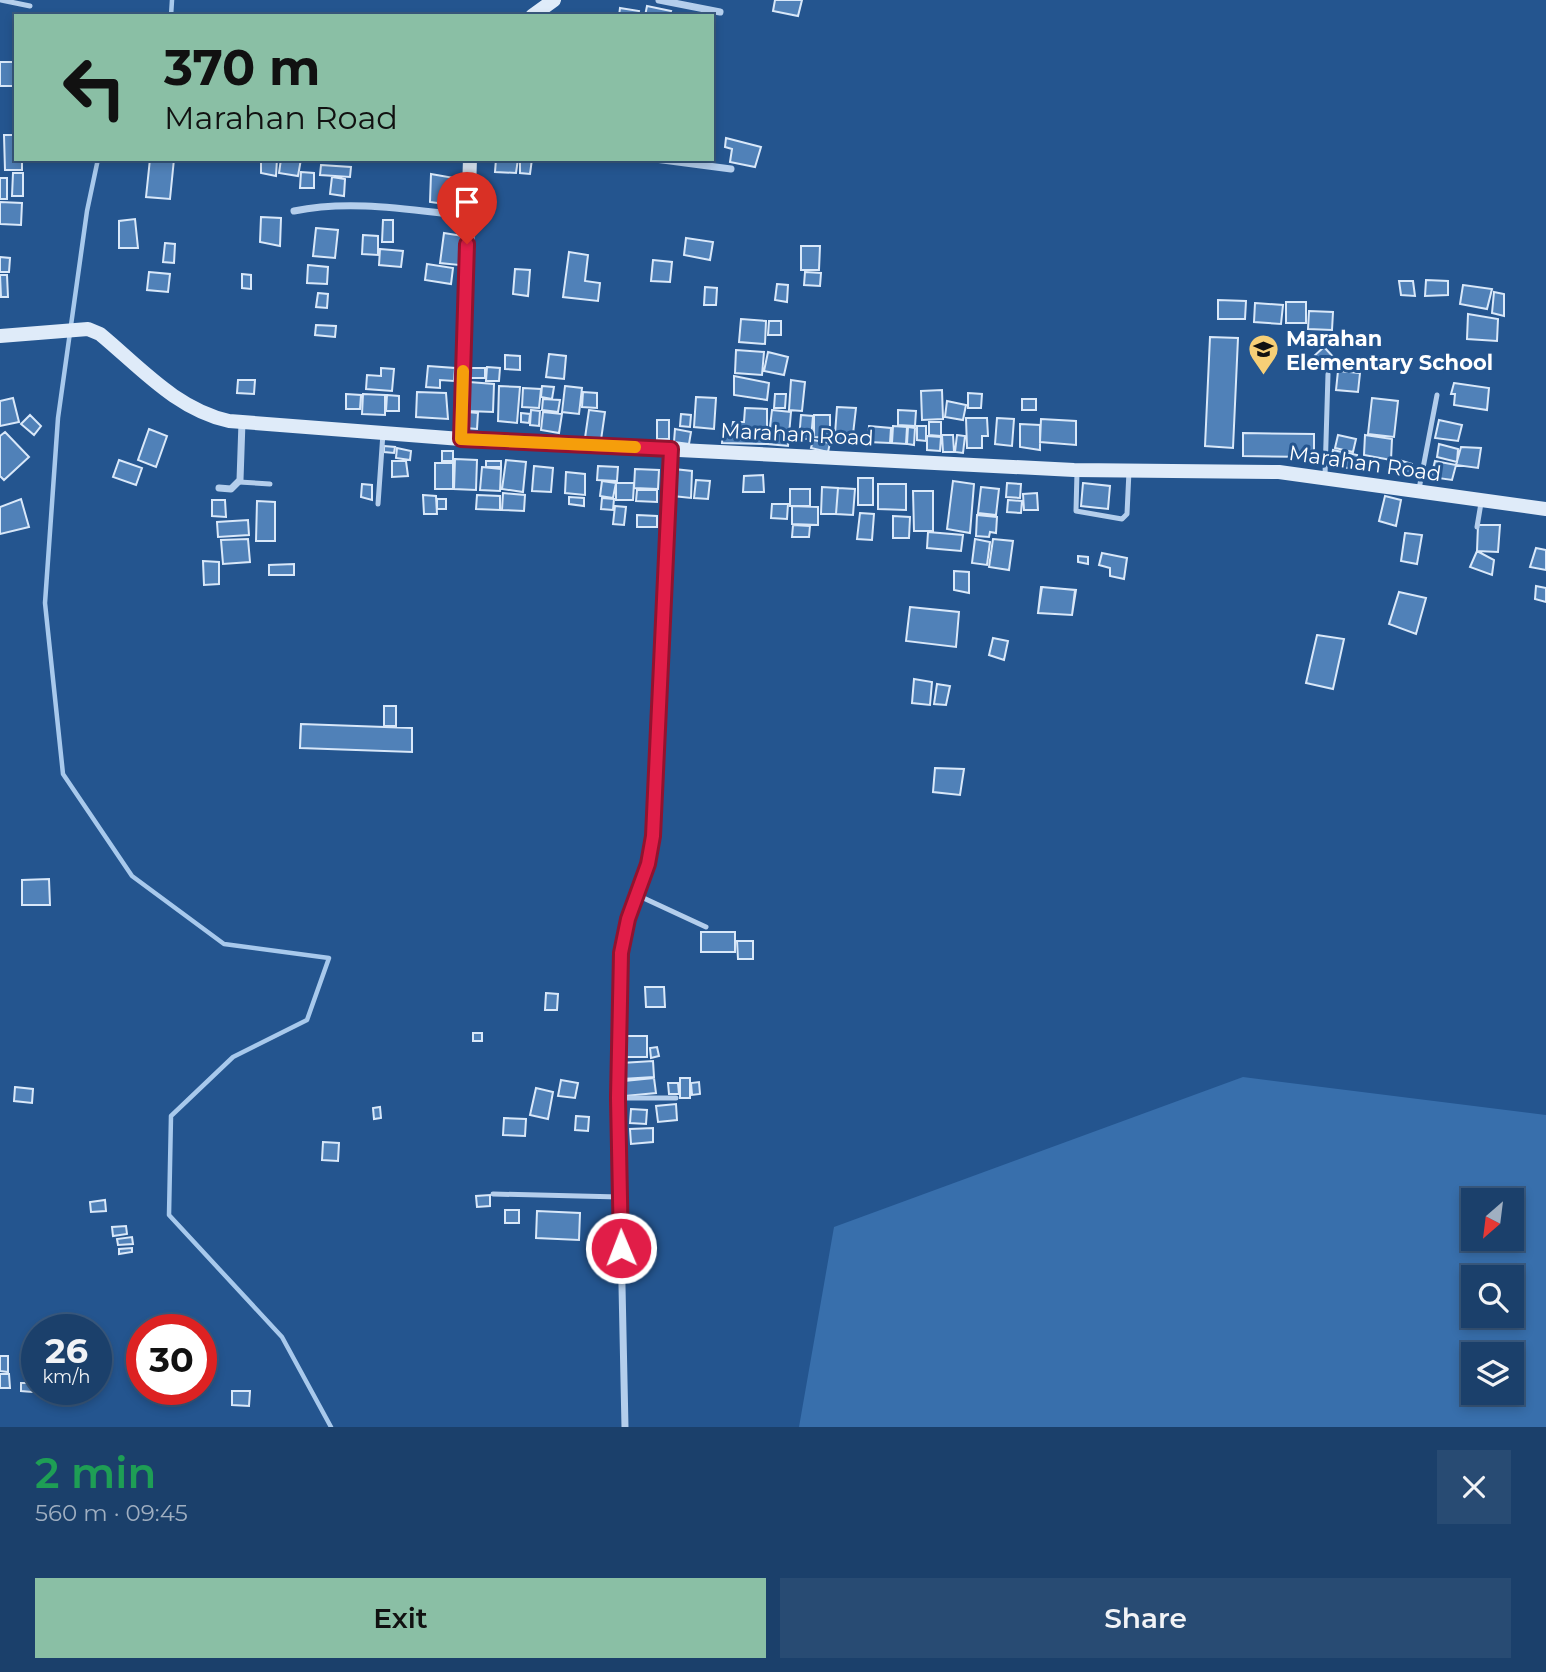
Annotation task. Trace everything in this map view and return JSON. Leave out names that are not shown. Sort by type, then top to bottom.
[{"type":"main road","points":[[534,14],[554,0]]},
{"type":"main road","points":[[461,439],[471,161]]},
{"type":"main road","name":"Marahan Road","points":[[0,336],[75,328],[100,334],[186,407],[205,415],[242,422],[461,439],[1077,470],[1279,472],[1546,509]]},
{"type":"street","points":[[659,0],[720,12]]},
{"type":"street","points":[[670,161],[731,169]]},
{"type":"street","points":[[294,211],[348,205],[468,216]]},
{"type":"street","points":[[219,488],[231,489],[239,482],[242,422]]},
{"type":"street","points":[[625,1427],[618,1098],[621,953],[648,864],[653,836],[671,449]]},
{"type":"lane","points":[[1,0],[30,6]]},
{"type":"lane","points":[[1325,479],[1328,373]]},
{"type":"lane","points":[[1419,492],[1437,395]]},
{"type":"lane","points":[[378,504],[383,433]]},
{"type":"lane","points":[[1077,470],[1076,511],[1122,519],[1126,514],[1129,471]]},
{"type":"lane","points":[[239,482],[270,484]]},
{"type":"lane","points":[[1477,527],[1481,500]]},
{"type":"lane","points":[[637,895],[706,927]]},
{"type":"lane","points":[[618,1098],[676,1098]]},
{"type":"lane","points":[[493,1194],[620,1197]]},
{"type":"shaded area","points":[[1243,1077],[1546,1115],[1546,1427],[799,1427],[834,1227]]},
{"type":"building","points":[[775,0],[802,0],[798,16],[773,11]]},
{"type":"building","points":[[647,6],[671,11],[670,14],[645,14]]},
{"type":"building","points":[[620,8],[639,11],[638,14],[619,14]]},
{"type":"building","points":[[0,62],[14,62],[14,86],[0,86]]},
{"type":"building","points":[[4,135],[14,135],[14,161],[22,161],[22,170],[5,170]]},
{"type":"building","points":[[726,138],[761,147],[755,167],[730,162],[732,149],[725,147]]},
{"type":"building","points":[[150,161],[174,161],[170,199],[146,197]]},
{"type":"building","points":[[261,161],[277,161],[276,176],[261,173]]},
{"type":"building","points":[[281,161],[301,161],[298,176],[279,173]]},
{"type":"building","points":[[496,161],[518,161],[516,173],[495,172]]},
{"type":"building","points":[[520,161],[532,161],[530,174],[520,173]]},
{"type":"building","points":[[321,165],[351,167],[350,177],[320,175]]},
{"type":"building","points":[[301,172],[314,173],[314,188],[300,188]]},
{"type":"building","points":[[13,173],[23,173],[23,196],[12,196]]},
{"type":"building","points":[[431,174],[454,178],[452,205],[430,202]]},
{"type":"building","points":[[332,177],[345,179],[344,196],[330,194]]},
{"type":"building","points":[[0,178],[7,178],[7,199],[0,199]]},
{"type":"building","points":[[0,202],[22,203],[21,225],[0,224]]},
{"type":"building","points":[[261,217],[281,218],[280,246],[260,242]]},
{"type":"building","points":[[135,219],[138,248],[119,248],[119,221]]},
{"type":"building","points":[[383,220],[393,220],[393,242],[382,242]]},
{"type":"building","points":[[316,228],[338,230],[335,258],[313,256]]},
{"type":"building","points":[[444,233],[463,236],[459,265],[440,263]]},
{"type":"building","points":[[363,235],[378,236],[378,255],[362,254]]},
{"type":"building","points":[[686,238],[713,242],[710,260],[684,255]]},
{"type":"building","points":[[165,243],[175,244],[174,263],[163,262]]},
{"type":"building","points":[[801,246],[820,246],[819,270],[801,270]]},
{"type":"building","points":[[380,249],[403,251],[401,267],[379,265]]},
{"type":"building","points":[[569,252],[588,255],[585,281],[600,283],[598,301],[563,297]]},
{"type":"building","points":[[0,257],[10,258],[9,272],[0,272]]},
{"type":"building","points":[[653,260],[672,262],[670,282],[651,281]]},
{"type":"building","points":[[427,264],[453,268],[451,284],[425,280]]},
{"type":"building","points":[[308,265],[328,267],[327,284],[307,283]]},
{"type":"building","points":[[515,269],[530,270],[528,296],[513,294]]},
{"type":"building","points":[[149,272],[170,274],[168,292],[147,290]]},
{"type":"building","points":[[805,272],[821,273],[820,286],[804,285]]},
{"type":"building","points":[[242,274],[251,275],[251,289],[242,288]]},
{"type":"building","points":[[0,275],[7,275],[8,297],[1,297]]},
{"type":"building","points":[[1426,280],[1448,281],[1448,295],[1425,296]]},
{"type":"building","points":[[1399,281],[1413,281],[1415,296],[1401,295]]},
{"type":"building","points":[[777,284],[788,285],[787,302],[775,300]]},
{"type":"building","points":[[1463,285],[1492,289],[1487,309],[1460,304]]},
{"type":"building","points":[[705,287],[717,288],[716,305],[704,305]]},
{"type":"building","points":[[1494,292],[1504,294],[1504,316],[1492,313]]},
{"type":"building","points":[[318,293],[328,294],[327,308],[316,307]]},
{"type":"building","points":[[1218,300],[1246,301],[1245,319],[1218,319]]},
{"type":"building","points":[[1286,302],[1306,302],[1306,323],[1286,323]]},
{"type":"building","points":[[1255,303],[1283,305],[1281,324],[1254,322]]},
{"type":"building","points":[[1309,311],[1333,312],[1332,330],[1308,329]]},
{"type":"building","points":[[1468,314],[1498,319],[1497,341],[1467,339]]},
{"type":"building","points":[[741,319],[766,321],[765,344],[739,342]]},
{"type":"building","points":[[769,321],[781,321],[781,335],[768,335]]},
{"type":"building","points":[[316,325],[336,326],[335,337],[315,335]]},
{"type":"building","points":[[1210,337],[1238,338],[1233,448],[1205,446]]},
{"type":"building","points":[[1324,347],[1337,361],[1326,371],[1313,357]]},
{"type":"building","points":[[736,350],[764,352],[762,375],[735,373]]},
{"type":"building","points":[[768,352],[788,357],[784,375],[764,371]]},
{"type":"building","points":[[549,354],[566,356],[564,379],[546,377]]},
{"type":"building","points":[[505,355],[520,356],[520,370],[505,369]]},
{"type":"building","points":[[428,366],[455,368],[454,381],[440,380],[440,388],[426,387]]},
{"type":"building","points":[[487,367],[500,368],[499,381],[486,381]]},
{"type":"building","points":[[381,368],[394,369],[392,391],[366,389],[367,375],[381,376]]},
{"type":"building","points":[[467,368],[485,368],[485,378],[467,378]]},
{"type":"building","points":[[1338,371],[1360,373],[1358,392],[1336,390]]},
{"type":"building","points":[[734,376],[769,383],[767,400],[734,395]]},
{"type":"building","points":[[238,380],[255,380],[254,394],[237,393]]},
{"type":"building","points":[[791,380],[805,382],[802,411],[789,410]]},
{"type":"building","points":[[469,382],[494,384],[493,412],[468,411]]},
{"type":"building","points":[[1454,383],[1489,388],[1487,410],[1454,405],[1455,394],[1451,394]]},
{"type":"building","points":[[499,386],[520,387],[517,423],[498,421]]},
{"type":"building","points":[[542,386],[554,387],[552,399],[541,397]]},
{"type":"building","points":[[565,386],[582,388],[579,414],[562,412]]},
{"type":"building","points":[[523,388],[541,389],[539,408],[522,407]]},
{"type":"building","points":[[942,390],[943,419],[922,420],[921,391]]},
{"type":"building","points":[[417,392],[446,393],[448,419],[416,417]]},
{"type":"building","points":[[583,392],[597,393],[597,408],[582,407]]},
{"type":"building","points":[[968,393],[982,394],[981,408],[968,408]]},
{"type":"building","points":[[346,394],[361,395],[360,409],[346,409]]},
{"type":"building","points":[[363,394],[385,395],[385,415],[362,414]]},
{"type":"building","points":[[775,394],[786,394],[785,408],[774,408]]},
{"type":"building","points":[[387,395],[399,396],[399,411],[386,411]]},
{"type":"building","points":[[696,397],[716,398],[714,429],[694,427]]},
{"type":"building","points":[[13,398],[19,422],[0,426],[0,401]]},
{"type":"building","points":[[1372,398],[1398,401],[1394,437],[1368,434]]},
{"type":"building","points":[[543,399],[560,400],[558,412],[542,410]]},
{"type":"building","points":[[1022,399],[1036,399],[1036,410],[1022,410]]},
{"type":"building","points":[[947,401],[966,405],[963,420],[945,417]]},
{"type":"building","points":[[837,407],[856,408],[852,443],[837,442]]},
{"type":"building","points":[[745,408],[767,409],[767,444],[722,443],[723,429],[732,429],[733,422],[744,422]]},
{"type":"building","points":[[531,410],[540,411],[539,426],[530,425]]},
{"type":"building","points":[[589,410],[605,412],[601,440],[585,438]]},
{"type":"building","points":[[772,410],[791,412],[788,446],[768,444]]},
{"type":"building","points":[[898,410],[916,411],[915,426],[898,425]]},
{"type":"building","points":[[467,412],[478,413],[477,429],[466,428]]},
{"type":"building","points":[[543,412],[562,414],[559,433],[541,430]]},
{"type":"building","points":[[521,413],[530,414],[529,423],[521,422]]},
{"type":"building","points":[[681,414],[691,415],[690,427],[680,426]]},
{"type":"building","points":[[30,415],[41,426],[34,435],[21,424]]},
{"type":"building","points":[[801,415],[813,416],[811,439],[799,439]]},
{"type":"building","points":[[814,415],[830,415],[830,438],[814,437]]},
{"type":"building","points":[[966,418],[987,418],[988,436],[982,436],[982,448],[967,448]]},
{"type":"building","points":[[997,418],[1014,419],[1012,446],[995,444]]},
{"type":"building","points":[[1041,419],[1076,421],[1076,445],[1040,442]]},
{"type":"building","points":[[657,420],[669,420],[669,439],[657,439]]},
{"type":"building","points":[[1439,420],[1462,425],[1458,441],[1435,438]]},
{"type":"building","points":[[929,422],[941,422],[941,436],[929,435]]},
{"type":"building","points":[[1020,424],[1040,425],[1040,450],[1020,447]]},
{"type":"building","points":[[869,426],[891,428],[890,443],[868,442]]},
{"type":"building","points":[[893,426],[907,427],[906,444],[892,443]]},
{"type":"building","points":[[917,426],[926,426],[926,441],[917,440]]},
{"type":"building","points":[[908,427],[915,428],[914,445],[907,444]]},
{"type":"building","points":[[149,429],[167,436],[156,467],[138,460]]},
{"type":"building","points":[[675,429],[691,432],[689,444],[674,442]]},
{"type":"building","points":[[5,432],[29,457],[4,480],[0,476],[0,436]]},
{"type":"building","points":[[1243,433],[1314,434],[1314,457],[1243,456]]},
{"type":"building","points":[[942,435],[953,435],[954,452],[943,452]]},
{"type":"building","points":[[957,435],[965,436],[963,453],[955,452]]},
{"type":"building","points":[[1338,435],[1356,439],[1353,452],[1335,448]]},
{"type":"building","points":[[1365,435],[1392,439],[1391,460],[1364,455]]},
{"type":"building","points":[[927,436],[941,437],[940,451],[927,450]]},
{"type":"building","points":[[813,440],[830,443],[828,452],[811,448]]},
{"type":"building","points":[[1439,444],[1458,449],[1457,462],[1437,457]]},
{"type":"building","points":[[384,446],[395,447],[394,453],[384,452]]},
{"type":"building","points":[[1461,447],[1481,448],[1478,468],[1456,465]]},
{"type":"building","points":[[397,448],[411,451],[410,460],[396,458]]},
{"type":"building","points":[[1333,450],[1357,455],[1354,469],[1330,465]]},
{"type":"building","points":[[442,451],[453,451],[453,461],[442,461]]},
{"type":"building","points":[[455,459],[477,460],[476,490],[454,489]]},
{"type":"building","points":[[119,460],[142,468],[136,485],[113,477]]},
{"type":"building","points":[[506,460],[526,462],[523,492],[502,489]]},
{"type":"building","points":[[1399,460],[1412,464],[1411,476],[1397,473]]},
{"type":"building","points":[[392,461],[406,461],[408,476],[392,477]]},
{"type":"building","points":[[486,461],[501,461],[501,467],[486,467]]},
{"type":"building","points":[[1435,461],[1456,465],[1452,480],[1431,477]]},
{"type":"building","points":[[435,463],[453,463],[453,489],[435,489]]},
{"type":"building","points":[[534,466],[553,468],[551,492],[532,491]]},
{"type":"building","points":[[598,466],[618,467],[617,481],[597,480]]},
{"type":"building","points":[[482,467],[501,469],[500,491],[480,490]]},
{"type":"building","points":[[635,469],[659,470],[658,489],[634,488]]},
{"type":"building","points":[[674,469],[692,471],[691,498],[673,496]]},
{"type":"building","points":[[566,472],[585,474],[585,495],[565,493]]},
{"type":"building","points":[[763,475],[764,492],[743,492],[744,476]]},
{"type":"building","points":[[858,478],[873,478],[873,505],[858,505]]},
{"type":"building","points":[[696,480],[710,481],[708,499],[694,498]]},
{"type":"building","points":[[602,481],[616,483],[613,498],[600,496]]},
{"type":"building","points":[[953,481],[974,484],[970,533],[947,529]]},
{"type":"building","points":[[616,483],[634,483],[633,500],[616,500]]},
{"type":"building","points":[[1007,483],[1021,484],[1020,498],[1006,497]]},
{"type":"building","points":[[1083,483],[1110,486],[1108,509],[1081,506]]},
{"type":"building","points":[[362,484],[372,485],[372,500],[361,497]]},
{"type":"building","points":[[878,484],[906,484],[906,510],[878,509]]},
{"type":"building","points":[[822,487],[838,488],[836,514],[821,514]]},
{"type":"building","points":[[981,487],[999,489],[996,515],[978,513]]},
{"type":"building","points":[[838,488],[855,489],[853,515],[836,514]]},
{"type":"building","points":[[790,489],[810,489],[810,506],[790,506]]},
{"type":"building","points":[[637,490],[657,490],[657,502],[636,501]]},
{"type":"building","points":[[913,491],[933,491],[933,531],[914,531]]},
{"type":"building","points":[[503,493],[525,495],[524,511],[502,510]]},
{"type":"building","points":[[1037,493],[1038,510],[1024,510],[1023,494]]},
{"type":"building","points":[[423,495],[436,496],[437,514],[424,514]]},
{"type":"building","points":[[477,495],[500,496],[500,510],[476,509]]},
{"type":"building","points":[[1385,496],[1401,500],[1396,526],[1379,521]]},
{"type":"building","points":[[569,497],[584,498],[584,506],[569,504]]},
{"type":"building","points":[[602,498],[614,499],[613,510],[601,509]]},
{"type":"building","points":[[21,499],[29,527],[0,534],[0,507]]},
{"type":"building","points":[[437,499],[446,499],[446,509],[437,509]]},
{"type":"building","points":[[212,500],[225,500],[226,517],[212,516]]},
{"type":"building","points":[[1008,500],[1022,501],[1021,513],[1007,512]]},
{"type":"building","points":[[257,501],[275,502],[275,541],[256,541]]},
{"type":"building","points":[[772,504],[788,504],[787,519],[771,518]]},
{"type":"building","points":[[615,506],[626,507],[624,525],[613,524]]},
{"type":"building","points":[[792,506],[818,507],[818,525],[792,524]]},
{"type":"building","points":[[860,513],[874,514],[872,540],[857,539]]},
{"type":"building","points":[[637,515],[657,516],[657,527],[637,527]]},
{"type":"building","points":[[977,515],[997,517],[996,533],[990,532],[989,537],[976,536]]},
{"type":"building","points":[[893,516],[910,517],[909,538],[893,538]]},
{"type":"building","points":[[248,520],[249,535],[218,537],[217,522]]},
{"type":"building","points":[[793,525],[810,526],[809,537],[792,537]]},
{"type":"building","points":[[1478,525],[1500,525],[1498,552],[1477,551]]},
{"type":"building","points":[[928,532],[963,535],[961,551],[927,548]]},
{"type":"building","points":[[1405,533],[1422,535],[1417,564],[1401,561]]},
{"type":"building","points":[[248,539],[250,562],[223,564],[221,540]]},
{"type":"building","points":[[975,539],[990,542],[987,565],[972,563]]},
{"type":"building","points":[[993,539],[1013,541],[1009,570],[989,567]]},
{"type":"building","points":[[1536,548],[1546,550],[1546,570],[1530,567]]},
{"type":"building","points":[[1477,551],[1494,560],[1492,575],[1470,567]]},
{"type":"building","points":[[1102,553],[1127,558],[1124,579],[1110,576],[1110,568],[1099,565]]},
{"type":"building","points":[[1078,556],[1088,557],[1088,564],[1078,562]]},
{"type":"building","points":[[203,561],[219,562],[219,584],[204,585]]},
{"type":"building","points":[[294,564],[294,575],[269,575],[269,565]]},
{"type":"building","points":[[954,571],[969,572],[969,593],[954,590]]},
{"type":"building","points":[[1536,586],[1546,588],[1546,602],[1535,599]]},
{"type":"building","points":[[1041,587],[1076,590],[1072,615],[1038,613]]},
{"type":"building","points":[[1042,587],[1075,590],[1072,615],[1038,613]]},
{"type":"building","points":[[1399,592],[1426,598],[1416,634],[1389,624]]},
{"type":"building","points":[[910,607],[959,612],[956,647],[906,641]]},
{"type":"building","points":[[1317,635],[1344,639],[1333,689],[1306,683]]},
{"type":"building","points":[[993,638],[1008,641],[1004,660],[989,655]]},
{"type":"building","points":[[914,679],[932,682],[930,705],[912,703]]},
{"type":"building","points":[[937,684],[950,686],[946,705],[934,704]]},
{"type":"building","points":[[384,706],[396,706],[396,726],[384,726]]},
{"type":"building","points":[[301,724],[412,728],[412,752],[300,748]]},
{"type":"building","points":[[935,768],[964,769],[960,795],[933,792]]},
{"type":"building","points":[[49,879],[50,905],[22,905],[22,880]]},
{"type":"building","points":[[701,932],[735,932],[735,952],[701,952]]},
{"type":"building","points":[[737,941],[753,941],[753,959],[738,959]]},
{"type":"building","points":[[645,987],[664,987],[665,1007],[646,1007]]},
{"type":"building","points":[[546,993],[558,994],[557,1010],[545,1010]]},
{"type":"building","points":[[473,1033],[482,1033],[482,1041],[473,1041]]},
{"type":"building","points":[[626,1036],[647,1036],[647,1057],[626,1057]]},
{"type":"building","points":[[657,1047],[659,1056],[651,1058],[650,1048]]},
{"type":"building","points":[[653,1061],[654,1077],[622,1079],[621,1063]]},
{"type":"building","points":[[654,1078],[656,1093],[625,1096],[624,1081]]},
{"type":"building","points":[[680,1078],[690,1078],[690,1098],[680,1098]]},
{"type":"building","points":[[561,1080],[578,1083],[575,1098],[558,1096]]},
{"type":"building","points":[[699,1082],[700,1094],[692,1095],[691,1083]]},
{"type":"building","points":[[668,1083],[678,1083],[679,1094],[669,1094]]},
{"type":"building","points":[[15,1087],[33,1089],[32,1103],[14,1101]]},
{"type":"building","points":[[536,1088],[553,1092],[548,1119],[530,1115]]},
{"type":"building","points":[[676,1104],[677,1120],[658,1122],[656,1106]]},
{"type":"building","points":[[380,1107],[381,1118],[374,1119],[373,1108]]},
{"type":"building","points":[[631,1109],[647,1110],[646,1124],[630,1123]]},
{"type":"building","points":[[576,1116],[589,1117],[588,1131],[575,1130]]},
{"type":"building","points":[[504,1118],[526,1119],[525,1136],[503,1135]]},
{"type":"building","points":[[653,1128],[653,1142],[631,1144],[630,1129]]},
{"type":"building","points":[[323,1142],[339,1143],[338,1161],[322,1160]]},
{"type":"building","points":[[490,1195],[490,1206],[477,1207],[476,1196]]},
{"type":"building","points":[[105,1200],[106,1211],[91,1212],[90,1202]]},
{"type":"building","points":[[505,1210],[519,1210],[519,1223],[505,1223]]},
{"type":"building","points":[[537,1211],[580,1213],[579,1240],[536,1238]]},
{"type":"building","points":[[126,1226],[127,1234],[113,1236],[112,1227]]},
{"type":"building","points":[[132,1237],[133,1244],[118,1245],[117,1239]]},
{"type":"building","points":[[132,1248],[132,1252],[119,1254],[119,1249]]},
{"type":"building","points":[[0,1356],[8,1356],[8,1372],[0,1371]]},
{"type":"building","points":[[0,1374],[9,1374],[10,1388],[0,1388]]},
{"type":"building","points":[[232,1391],[250,1391],[249,1406],[232,1405]]},
{"type":"waterway","points":[[171,14],[172,0]]},
{"type":"waterway","points":[[98,161],[87,211],[58,418],[45,603],[63,774],[132,876],[224,944],[329,958],[307,1020],[233,1057],[171,1116],[169,1215],[282,1337],[331,1427]]},
{"type":"slow traffic","points":[[463,371],[461,439],[635,447]]},
{"type":"place","name":"Marahan Elementary School","points":[[1263,377]]},
{"type":"route","points":[[467,244],[461,439],[671,449],[653,836],[648,864],[628,919],[621,953],[618,1098],[621,1248]]}]
